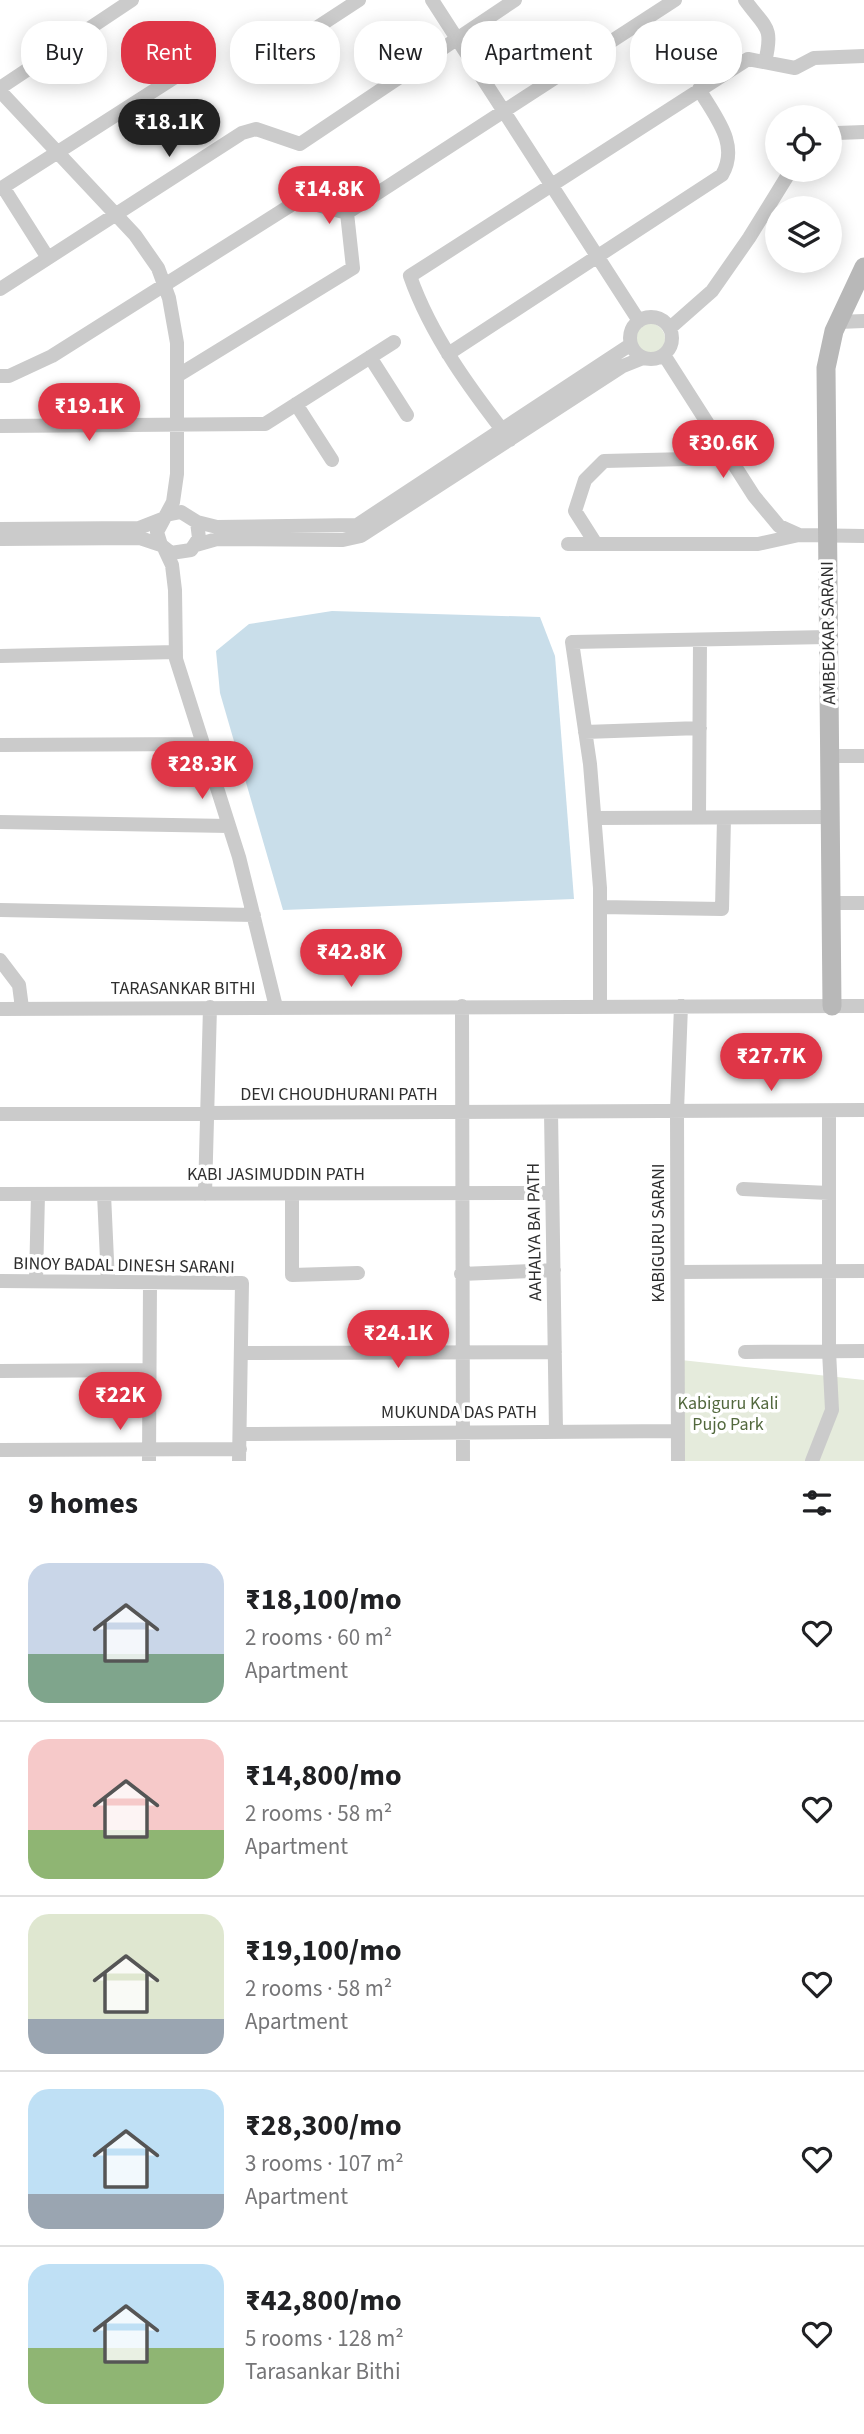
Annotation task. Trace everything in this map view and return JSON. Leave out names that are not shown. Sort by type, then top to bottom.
[{"type":"street","points":[[132,0],[0,90],[55,153],[115,214],[158,268],[164,284],[177,343],[177,474],[173,502],[157,532],[172,565],[176,652],[229,826],[276,1007]]},
{"type":"street","points":[[327,21],[359,0]]},
{"type":"street","points":[[432,0],[639,320]]},
{"type":"street","points":[[0,289],[242,133],[256,129],[300,144],[515,0]]},
{"type":"street","points":[[0,376],[9,376],[52,356],[299,200],[347,213],[675,0]]},
{"type":"street","points":[[745,0],[766,23],[771,35],[765,62]]},
{"type":"street","points":[[507,435],[448,354],[421,308],[410,276],[550,183],[748,59],[794,68],[814,58],[864,56]]},
{"type":"street","points":[[48,258],[2,188],[163,84]]},
{"type":"street","points":[[448,354],[722,175],[731,154],[728,139],[699,89]]},
{"type":"street","points":[[842,133],[864,132]]},
{"type":"street","points":[[670,328],[712,291],[784,182]]},
{"type":"street","points":[[177,376],[353,268],[347,213]]},
{"type":"street","name":"AMBEDKAR SARANI","points":[[832,1006],[826,368],[838,322],[864,267]]},
{"type":"street","points":[[0,529],[139,528],[173,512],[217,527],[357,525],[623,366],[643,358],[664,355],[672,343],[670,328],[654,317],[639,320],[631,330],[631,345],[643,358]]},
{"type":"street","points":[[838,322],[864,321]]},
{"type":"street","points":[[0,426],[265,424],[394,342]]},
{"type":"street","points":[[0,539],[140,538],[178,554],[217,539],[343,540],[361,536],[631,345]]},
{"type":"street","points":[[664,355],[754,496],[779,526],[799,535]]},
{"type":"street","points":[[370,357],[407,415]]},
{"type":"street","points":[[296,404],[332,460]]},
{"type":"street","points":[[596,544],[575,511],[585,480],[604,461],[730,458]]},
{"type":"street","points":[[175,590],[183,561],[199,538],[192,518],[182,502],[177,474]]},
{"type":"street","points":[[568,544],[758,544],[799,535],[864,536]]},
{"type":"street","points":[[600,1006],[600,907],[594,818],[572,642],[828,637]]},
{"type":"street","points":[[699,817],[700,640]]},
{"type":"street","points":[[0,656],[176,652]]},
{"type":"street","points":[[585,732],[700,728]]},
{"type":"street","points":[[0,745],[202,744]]},
{"type":"street","points":[[830,756],[864,756]]},
{"type":"street","points":[[600,907],[722,909],[724,817]]},
{"type":"street","points":[[594,818],[830,817]]},
{"type":"street","points":[[0,822],[229,826]]},
{"type":"street","points":[[831,903],[864,903]]},
{"type":"street","points":[[0,910],[254,915]]},
{"type":"street","points":[[0,960],[19,985],[22,1008],[0,1009]]},
{"type":"street","points":[[462,1006],[465,1193],[461,1275],[463,1461]]},
{"type":"street","name":"KABIGURU SARANI","points":[[678,1461],[677,1111],[681,1006]]},
{"type":"street","name":"TARASANKAR BITHI","points":[[22,1008],[864,1006]]},
{"type":"street","points":[[205,1194],[210,1007]]},
{"type":"street","name":"DEVI CHOUDHURANI PATH","points":[[0,1114],[864,1110]]},
{"type":"street","points":[[812,1461],[832,1410],[829,1351],[829,1111]]},
{"type":"street","name":"AAHALYA BAI PATH","points":[[551,1112],[556,1431]]},
{"type":"street","points":[[743,1189],[829,1193]]},
{"type":"street","name":"KABI JASIMUDDIN PATH","points":[[0,1194],[552,1193]]},
{"type":"street","points":[[36,1282],[38,1194]]},
{"type":"street","points":[[104,1194],[108,1282]]},
{"type":"street","points":[[292,1194],[292,1275],[359,1273]]},
{"type":"street","points":[[461,1275],[554,1270]]},
{"type":"street","points":[[678,1272],[864,1271]]},
{"type":"street","name":"BINOY BADAL DINESH SARANI","points":[[0,1281],[242,1283],[240,1448]]},
{"type":"street","points":[[149,1455],[150,1283]]},
{"type":"street","points":[[745,1352],[864,1351]]},
{"type":"street","points":[[241,1353],[555,1352]]},
{"type":"street","points":[[0,1371],[149,1370]]},
{"type":"street","name":"MUKUNDA DAS PATH","points":[[0,1450],[48,1456],[149,1455],[462,1431],[678,1431]]},
{"type":"green space","points":[[649,323],[660,328],[665,339],[660,350],[649,355],[638,350],[633,339],[638,328]]},
{"type":"green space","name":"Kabiguru Kali Pujo Park","points":[[681,1360],[864,1380],[864,1461],[679,1461]]},
{"type":"water","points":[[332,611],[540,617],[555,656],[574,899],[283,910],[220,693],[216,651],[249,624]]}]
